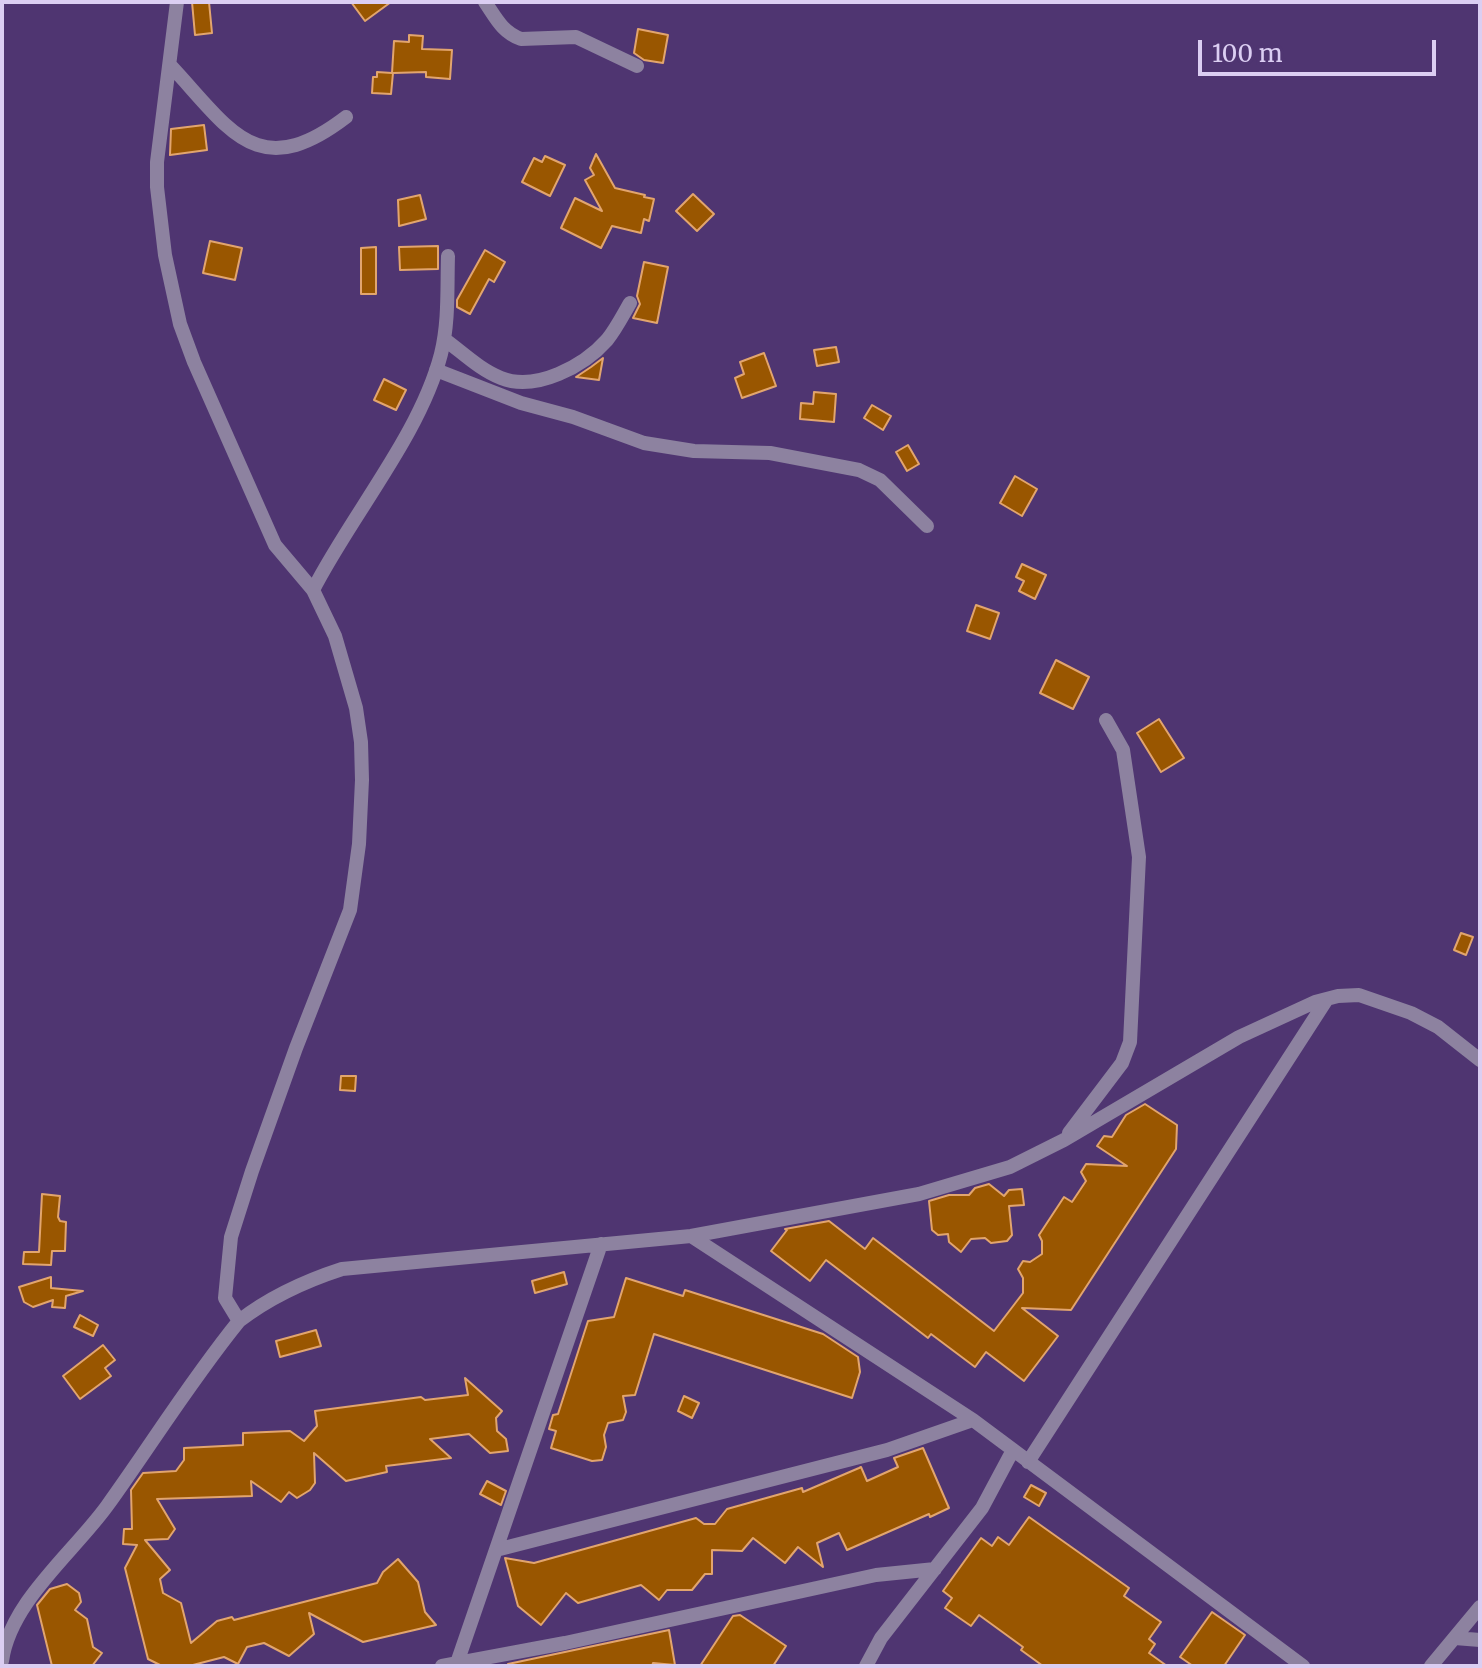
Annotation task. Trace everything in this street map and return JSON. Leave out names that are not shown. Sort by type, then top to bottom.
[{"type":"street","points":[[177,2],[158,145],[157,187],[165,255],[180,324],[219,423],[275,545],[313,590],[335,636],[356,708],[362,780],[358,858],[350,910],[296,1048],[231,1237],[225,1298],[239,1321]]},
{"type":"street","points":[[485,2],[498,22],[513,36],[521,39],[576,37],[637,66]]},
{"type":"street","points":[[170,65],[233,131],[260,147],[300,145],[324,134],[346,117]]},
{"type":"street","points":[[313,590],[409,429],[436,370],[444,339],[448,256]]},
{"type":"street","points":[[444,339],[501,378],[532,382],[562,371],[597,350],[614,330],[630,303]]},
{"type":"street","points":[[436,370],[521,403],[573,417],[644,443],[694,451],[770,453],[859,470],[880,480],[927,526]]},
{"type":"street","points":[[1064,1140],[1122,1063],[1130,1042],[1139,857],[1125,757],[1116,734],[1106,720]]},
{"type":"street","points":[[2,1661],[8,1633],[25,1605],[100,1515],[239,1321],[294,1287],[342,1269],[691,1236],[919,1194],[1010,1167],[1064,1140],[1239,1037],[1327,999],[1359,995],[1401,1009],[1438,1027],[1480,1060]]},
{"type":"street","points":[[1028,1462],[1327,999]]},
{"type":"street","points":[[691,1236],[973,1420],[1303,1666]]},
{"type":"street","points":[[449,1664],[496,1550],[601,1244]]},
{"type":"street","points":[[496,1550],[887,1450],[973,1420]]},
{"type":"street","points":[[866,1666],[881,1638],[982,1508],[1013,1450]]},
{"type":"street","points":[[449,1664],[565,1643],[876,1575],[935,1569]]},
{"type":"street","points":[[1436,1663],[1480,1607]]},
{"type":"street","points":[[1455,1638],[1480,1640]]},
{"type":"building","points":[[192,2],[209,2],[212,33],[195,35]]},
{"type":"building","points":[[351,2],[391,2],[365,21]]},
{"type":"building","points":[[638,29],[668,35],[663,63],[644,60],[634,53]]},
{"type":"building","points":[[409,35],[423,36],[422,49],[452,50],[450,79],[426,77],[426,72],[393,73],[391,94],[372,93],[373,77],[377,77],[377,72],[392,73],[394,41],[409,42]]},
{"type":"building","points":[[204,125],[207,150],[170,155],[171,129]]},
{"type":"building","points":[[596,154],[615,188],[654,199],[649,221],[644,219],[641,233],[612,226],[601,248],[561,228],[575,198],[602,211],[585,180],[594,175],[590,168]]},
{"type":"building","points":[[545,156],[565,165],[550,196],[522,182],[534,158],[542,162]]},
{"type":"building","points":[[693,194],[714,214],[697,231],[676,211]]},
{"type":"building","points":[[420,195],[426,219],[399,226],[398,200]]},
{"type":"building","points":[[210,241],[242,248],[235,280],[203,273]]},
{"type":"building","points":[[438,246],[438,269],[400,270],[399,247]]},
{"type":"building","points":[[376,247],[376,294],[361,294],[361,248]]},
{"type":"building","points":[[485,250],[505,262],[494,282],[489,279],[470,314],[457,307],[457,300]]},
{"type":"building","points":[[644,262],[668,267],[657,323],[633,318],[640,304],[637,296]]},
{"type":"building","points":[[836,347],[839,362],[817,366],[814,350]]},
{"type":"building","points":[[764,353],[776,386],[742,398],[735,378],[744,374],[740,362]]},
{"type":"building","points":[[603,358],[599,380],[576,377],[591,367]]},
{"type":"building","points":[[384,379],[406,390],[396,410],[374,400]]},
{"type":"building","points":[[814,392],[836,394],[834,422],[800,419],[801,403],[813,404]]},
{"type":"building","points":[[872,405],[891,416],[883,430],[864,418]]},
{"type":"building","points":[[908,445],[919,464],[907,471],[896,452]]},
{"type":"building","points":[[1015,476],[1037,489],[1022,516],[1000,503]]},
{"type":"building","points":[[1022,564],[1046,575],[1035,599],[1019,591],[1024,581],[1016,577]]},
{"type":"building","points":[[976,605],[999,613],[990,639],[967,631]]},
{"type":"building","points":[[1056,660],[1089,677],[1073,709],[1040,693]]},
{"type":"building","points":[[1159,719],[1184,758],[1161,772],[1137,733]]},
{"type":"building","points":[[1461,933],[1473,937],[1466,955],[1454,950]]},
{"type":"building","points":[[341,1076],[356,1076],[355,1091],[340,1090]]},
{"type":"building","points":[[1145,1104],[1177,1125],[1176,1149],[1071,1310],[1022,1308],[1058,1336],[1024,1381],[986,1352],[975,1367],[931,1334],[928,1338],[826,1260],[810,1281],[771,1251],[785,1229],[829,1221],[865,1249],[873,1238],[994,1331],[1023,1293],[1023,1278],[1018,1269],[1023,1261],[1030,1262],[1042,1254],[1039,1235],[1064,1197],[1072,1202],[1086,1181],[1081,1172],[1086,1164],[1127,1166],[1097,1146],[1104,1136],[1112,1137],[1126,1115]]},
{"type":"building","points":[[989,1184],[1004,1196],[1009,1190],[1022,1189],[1024,1205],[1009,1206],[1012,1235],[1007,1241],[991,1243],[985,1238],[971,1239],[961,1252],[949,1242],[948,1234],[938,1235],[932,1230],[929,1201],[949,1195],[969,1195],[975,1188]]},
{"type":"building","points":[[42,1194],[60,1196],[58,1217],[66,1222],[65,1251],[52,1251],[51,1265],[23,1264],[24,1252],[39,1252]]},
{"type":"building","points":[[564,1272],[567,1284],[535,1293],[532,1281]]},
{"type":"building","points":[[51,1277],[51,1288],[83,1291],[66,1296],[65,1308],[52,1307],[53,1300],[33,1307],[24,1302],[19,1287]]},
{"type":"building","points":[[626,1278],[683,1296],[685,1290],[823,1334],[858,1357],[860,1372],[852,1398],[654,1334],[635,1395],[623,1396],[626,1412],[623,1420],[608,1423],[602,1460],[592,1461],[551,1448],[556,1431],[549,1429],[553,1415],[558,1414],[588,1321],[614,1317]]},
{"type":"building","points":[[80,1315],[98,1325],[93,1336],[74,1327]]},
{"type":"building","points":[[316,1330],[321,1346],[280,1357],[276,1341]]},
{"type":"building","points":[[103,1345],[115,1360],[105,1368],[111,1376],[80,1399],[63,1376]]},
{"type":"building","points":[[465,1378],[502,1411],[496,1418],[497,1431],[506,1439],[508,1451],[490,1453],[469,1434],[430,1439],[451,1458],[386,1466],[387,1472],[346,1481],[314,1453],[315,1483],[297,1498],[289,1492],[281,1502],[251,1481],[252,1496],[157,1499],[175,1529],[168,1539],[145,1540],[170,1570],[160,1579],[163,1593],[181,1603],[191,1643],[217,1621],[232,1617],[234,1620],[377,1583],[383,1572],[398,1559],[418,1582],[425,1612],[436,1625],[363,1642],[309,1613],[314,1634],[289,1656],[264,1643],[247,1647],[238,1664],[224,1657],[189,1666],[162,1666],[148,1659],[125,1568],[137,1545],[123,1544],[124,1529],[132,1529],[131,1490],[143,1473],[176,1471],[184,1460],[184,1448],[243,1445],[243,1433],[290,1431],[304,1441],[317,1426],[315,1411],[421,1397],[425,1400],[468,1395]]},
{"type":"building","points":[[684,1396],[699,1403],[692,1418],[678,1411]]},
{"type":"building","points":[[923,1448],[949,1508],[847,1550],[839,1533],[817,1543],[823,1567],[798,1547],[785,1563],[753,1538],[742,1551],[712,1550],[712,1574],[705,1574],[692,1590],[667,1590],[659,1600],[641,1585],[578,1603],[566,1593],[541,1625],[518,1606],[505,1558],[534,1563],[696,1518],[704,1524],[715,1524],[727,1509],[802,1488],[803,1492],[861,1467],[867,1481],[898,1467],[894,1458]]},
{"type":"building","points":[[487,1481],[506,1491],[501,1505],[480,1494]]},
{"type":"building","points":[[1031,1485],[1046,1493],[1039,1506],[1024,1497]]},
{"type":"building","points":[[1029,1517],[1129,1588],[1124,1596],[1161,1622],[1149,1639],[1155,1644],[1149,1653],[1167,1666],[1043,1666],[979,1615],[971,1626],[945,1608],[952,1598],[943,1591],[981,1538],[992,1546],[998,1537],[1009,1545]]},
{"type":"building","points":[[67,1584],[79,1593],[81,1602],[75,1610],[87,1619],[93,1647],[102,1653],[92,1666],[52,1666],[37,1605],[50,1589]]},
{"type":"building","points":[[1212,1612],[1245,1635],[1224,1666],[1193,1666],[1180,1657]]},
{"type":"building","points":[[740,1615],[786,1646],[773,1666],[700,1666],[733,1616]]},
{"type":"building","points":[[669,1630],[675,1665],[508,1666],[508,1664]]}]
